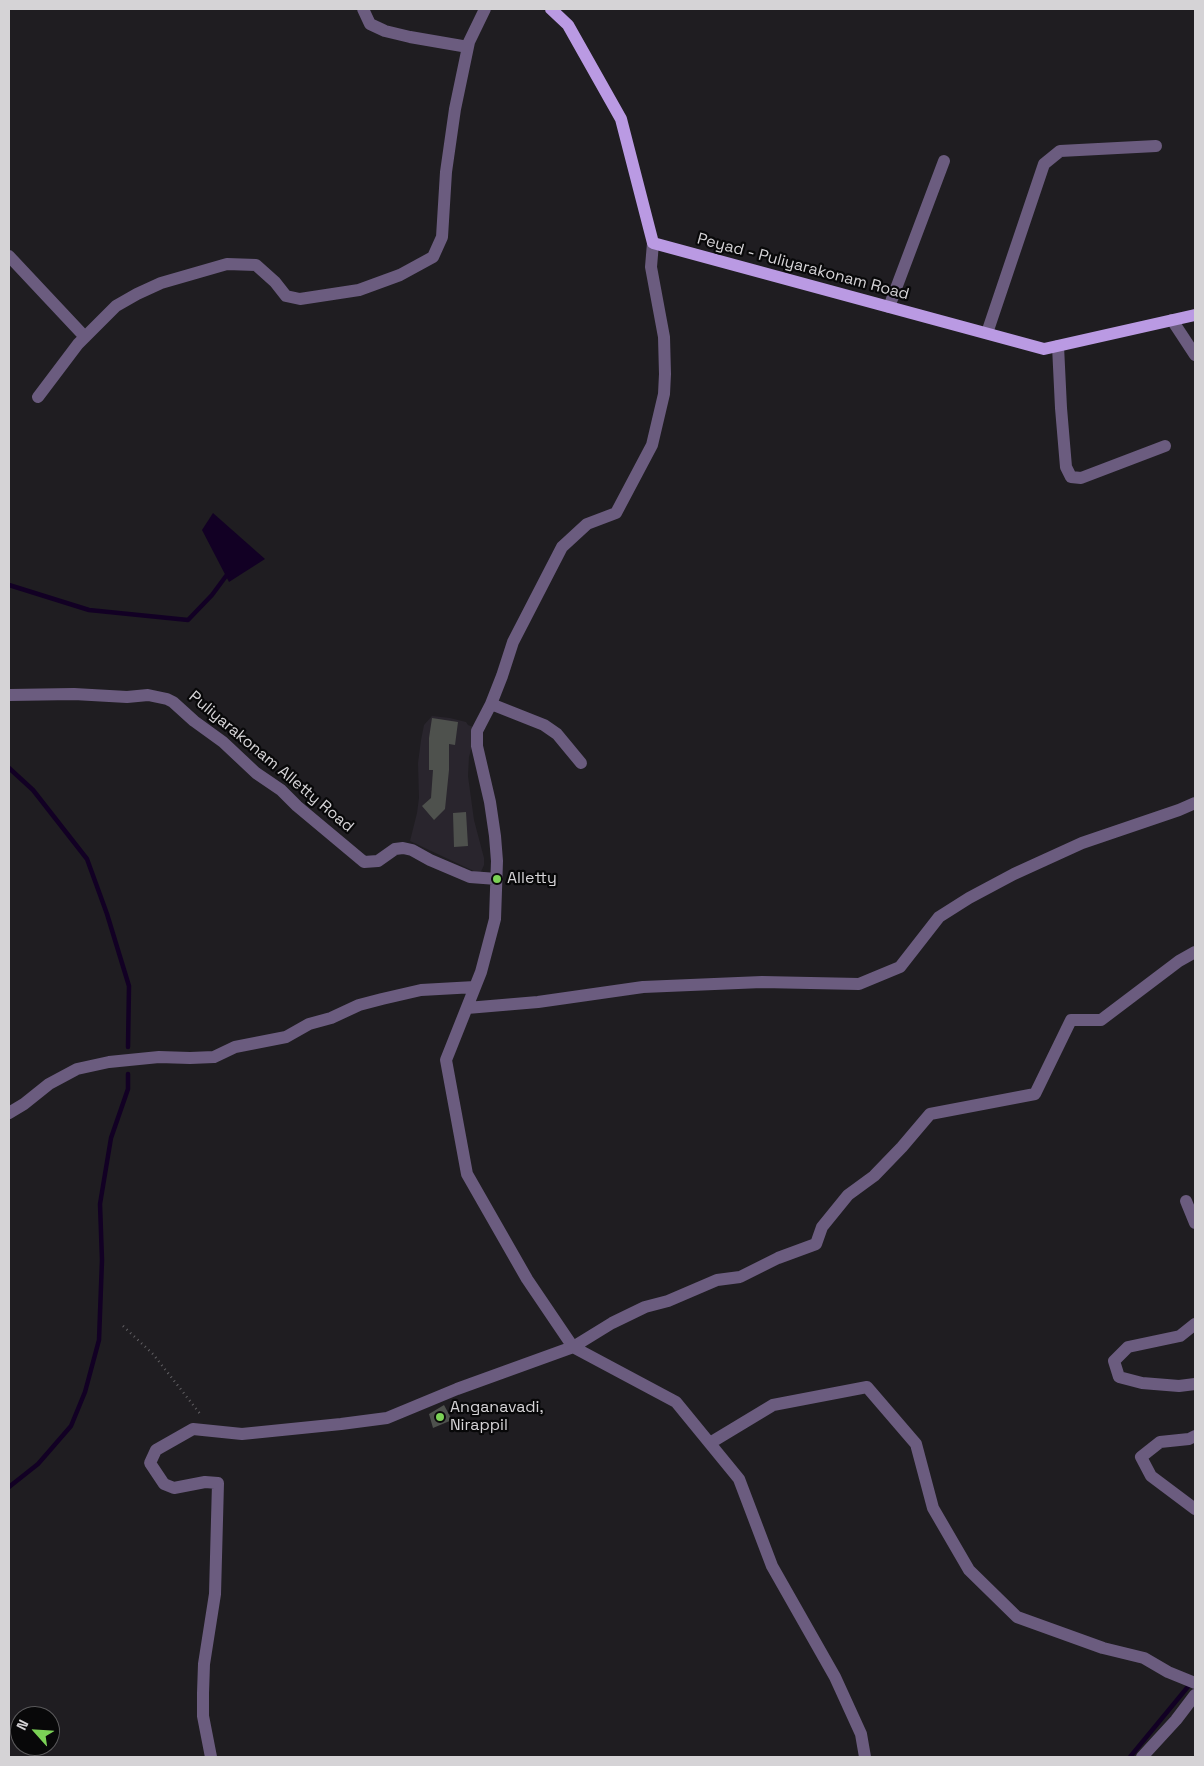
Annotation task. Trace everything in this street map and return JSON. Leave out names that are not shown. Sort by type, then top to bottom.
[{"type":"main road","points":[[551,9],[568,25],[621,119],[653,243]]},
{"type":"main road","name":"Peyad - Puliyarakonam Road","points":[[653,243],[1044,349],[1195,315]]},
{"type":"street","points":[[363,9],[370,24],[386,30],[410,37],[468,47]]},
{"type":"street","points":[[38,397],[85,337],[116,306],[161,283],[227,264],[256,265],[286,296],[300,299],[359,290],[400,275],[433,257],[442,237],[446,172],[455,109],[468,47],[485,9]]},
{"type":"street","points":[[987,334],[1044,164],[1060,151],[1156,146]]},
{"type":"street","points":[[889,307],[944,160]]},
{"type":"street","points":[[653,243],[651,267],[664,337],[665,374],[664,394],[652,445],[616,513],[586,524],[562,547],[513,642],[491,704],[477,731],[477,746],[490,802],[495,836],[497,879],[495,919],[486,956],[446,1060],[467,1174],[527,1279],[573,1347],[676,1402],[739,1479],[772,1566],[835,1677],[861,1734],[865,1757]]},
{"type":"street","points":[[9,256],[85,337]]},
{"type":"street","points":[[1172,320],[1195,355]]},
{"type":"street","points":[[1058,346],[1066,466],[1071,477],[1081,478],[1165,446]]},
{"type":"street","name":"Puliyarakonam Alletty Road","points":[[9,695],[74,694],[128,697],[148,695],[167,699],[223,742],[256,773],[281,790],[310,818],[364,862],[378,861],[395,849],[403,848],[412,850],[470,877],[497,879]]},
{"type":"street","points":[[491,704],[544,725],[557,734],[581,763]]},
{"type":"street","points":[[466,1008],[538,1002],[643,987],[762,982],[859,984],[900,967],[939,917],[969,898],[1014,874],[1082,843],[1195,803]]},
{"type":"street","points":[[211,1757],[203,1716],[203,1683],[204,1664],[215,1594],[218,1483],[204,1482],[174,1488],[164,1484],[150,1463],[156,1450],[193,1429],[242,1434],[387,1418],[457,1389],[573,1347],[612,1322],[645,1307],[668,1301],[717,1280],[740,1277],[778,1258],[816,1244],[822,1227],[848,1194],[874,1176],[930,1114],[1035,1094],[1071,1020],[1101,1020],[1179,961],[1195,952]]},
{"type":"street","points":[[9,1113],[24,1104],[49,1084],[77,1069],[109,1062],[159,1057],[214,1057],[235,1047],[286,1037],[309,1024],[331,1018],[359,1005],[422,990],[475,987]]},
{"type":"street","points":[[1186,1201],[1195,1223]]},
{"type":"street","points":[[1195,1324],[1180,1336],[1128,1347],[1114,1361],[1119,1377],[1142,1383],[1179,1386],[1195,1384]]},
{"type":"street","points":[[710,1443],[772,1405],[867,1387],[916,1444],[933,1508],[969,1570],[1017,1617],[1103,1648],[1144,1658],[1168,1672],[1195,1683]]},
{"type":"street","points":[[1195,1436],[1189,1439],[1160,1442],[1141,1457],[1151,1476],[1195,1509]]},
{"type":"street","points":[[1142,1757],[1195,1696]]},
{"type":"path","points":[[123,1326],[153,1354],[212,1431]]},
{"type":"shaded area","points":[[213,513],[265,559],[229,582],[202,530]]},
{"type":"shaded area","points":[[432,716],[466,722],[473,727],[468,776],[474,820],[484,858],[484,865],[480,874],[410,841],[419,798],[418,763],[421,740],[424,725]]},
{"type":"building","points":[[432,718],[458,722],[455,745],[449,744],[449,770],[445,809],[434,820],[422,806],[431,798],[433,770],[429,770],[429,738]]},
{"type":"building","points":[[466,812],[468,846],[454,847],[453,813]]},
{"type":"building","name":"Anganavadi, Nirappil","points":[[444,1405],[452,1420],[433,1428],[429,1414]]},
{"type":"waterway","points":[[9,585],[89,610],[188,620],[212,595],[229,572]]},
{"type":"waterway","points":[[9,768],[33,790],[87,859],[107,914],[129,986],[128,1047]]},
{"type":"waterway","points":[[9,1487],[38,1464],[71,1426],[85,1392],[99,1340],[102,1260],[100,1204],[111,1138],[128,1089],[128,1074]]},
{"type":"waterway","points":[[1130,1757],[1191,1683]]},
{"type":"place","name":"Alletty","points":[[497,879]]},
{"type":"place","name":"Anganavadi, Nirappil","points":[[440,1417]]}]
